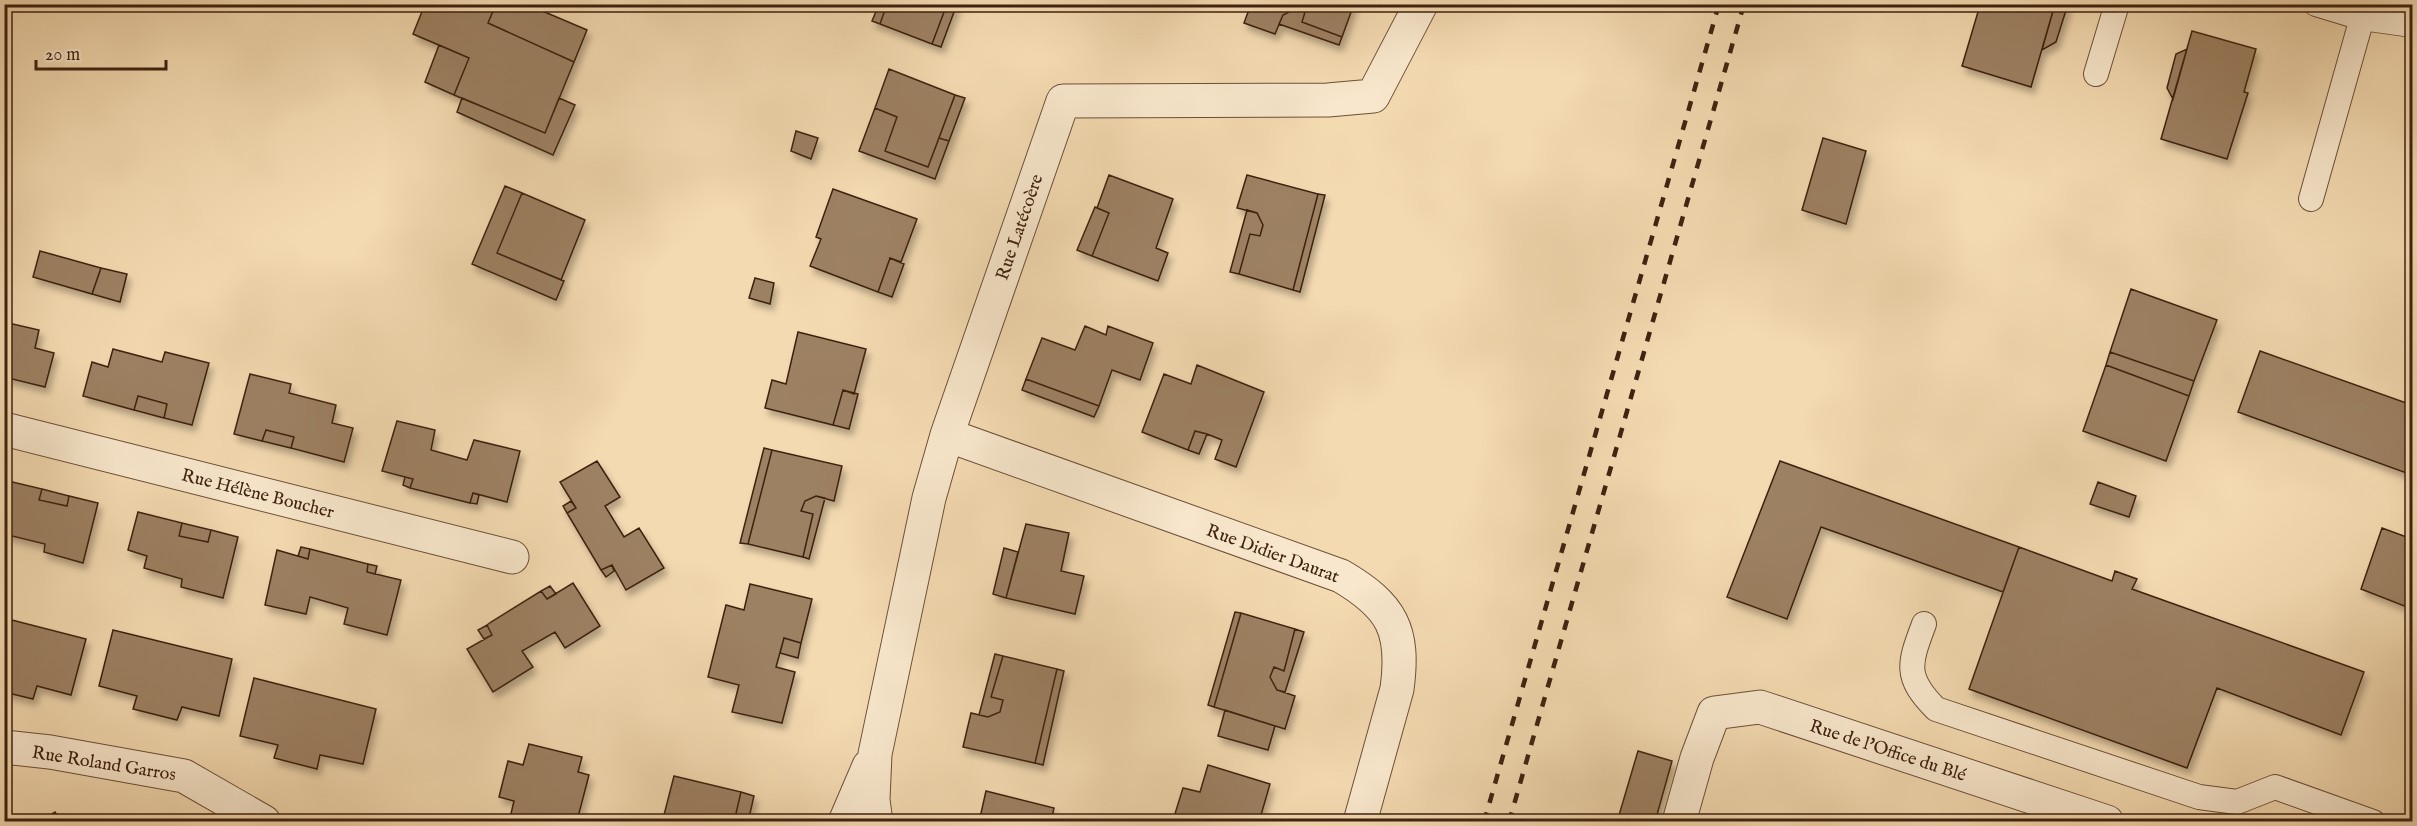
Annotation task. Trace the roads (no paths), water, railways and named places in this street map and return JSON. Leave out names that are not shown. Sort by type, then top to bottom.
[{"type":"street","name":"Rue Latécoère","points":[[876,822],[873,800],[874,754],[929,498],[947,435],[1063,100],[1328,100],[1373,96],[1421,4]]},
{"type":"street","name":"Rue Hélène Boucher","points":[[4,429],[512,557]]},
{"type":"street","name":"Rue Didier Daurat","points":[[947,435],[1341,576],[1367,592],[1383,607],[1394,628],[1399,648],[1400,669],[1397,689],[1360,822]]},
{"type":"street","name":"Rue de l'Office du Blé","points":[[1679,822],[1697,758],[1714,713],[1760,707],[2107,822]]},
{"type":"street","name":"Rue Roland Garros","points":[[4,747],[50,752],[184,776],[264,822]]},
{"type":"street","name":"Rue Latécoère","points":[[845,822],[874,754]]},
{"type":"lane","points":[[2096,74],[2117,4]]},
{"type":"lane","points":[[2316,4],[2362,18],[2412,25]]},
{"type":"lane","points":[[2311,199],[2362,18]]},
{"type":"lane","points":[[1924,624],[1912,655],[1912,673],[1919,692],[1936,709],[2199,798],[2237,802],[2275,787],[2373,822]]},
{"type":"railway","points":[[1484,822],[1719,4]]},
{"type":"railway","points":[[1509,822],[1744,4]]}]
